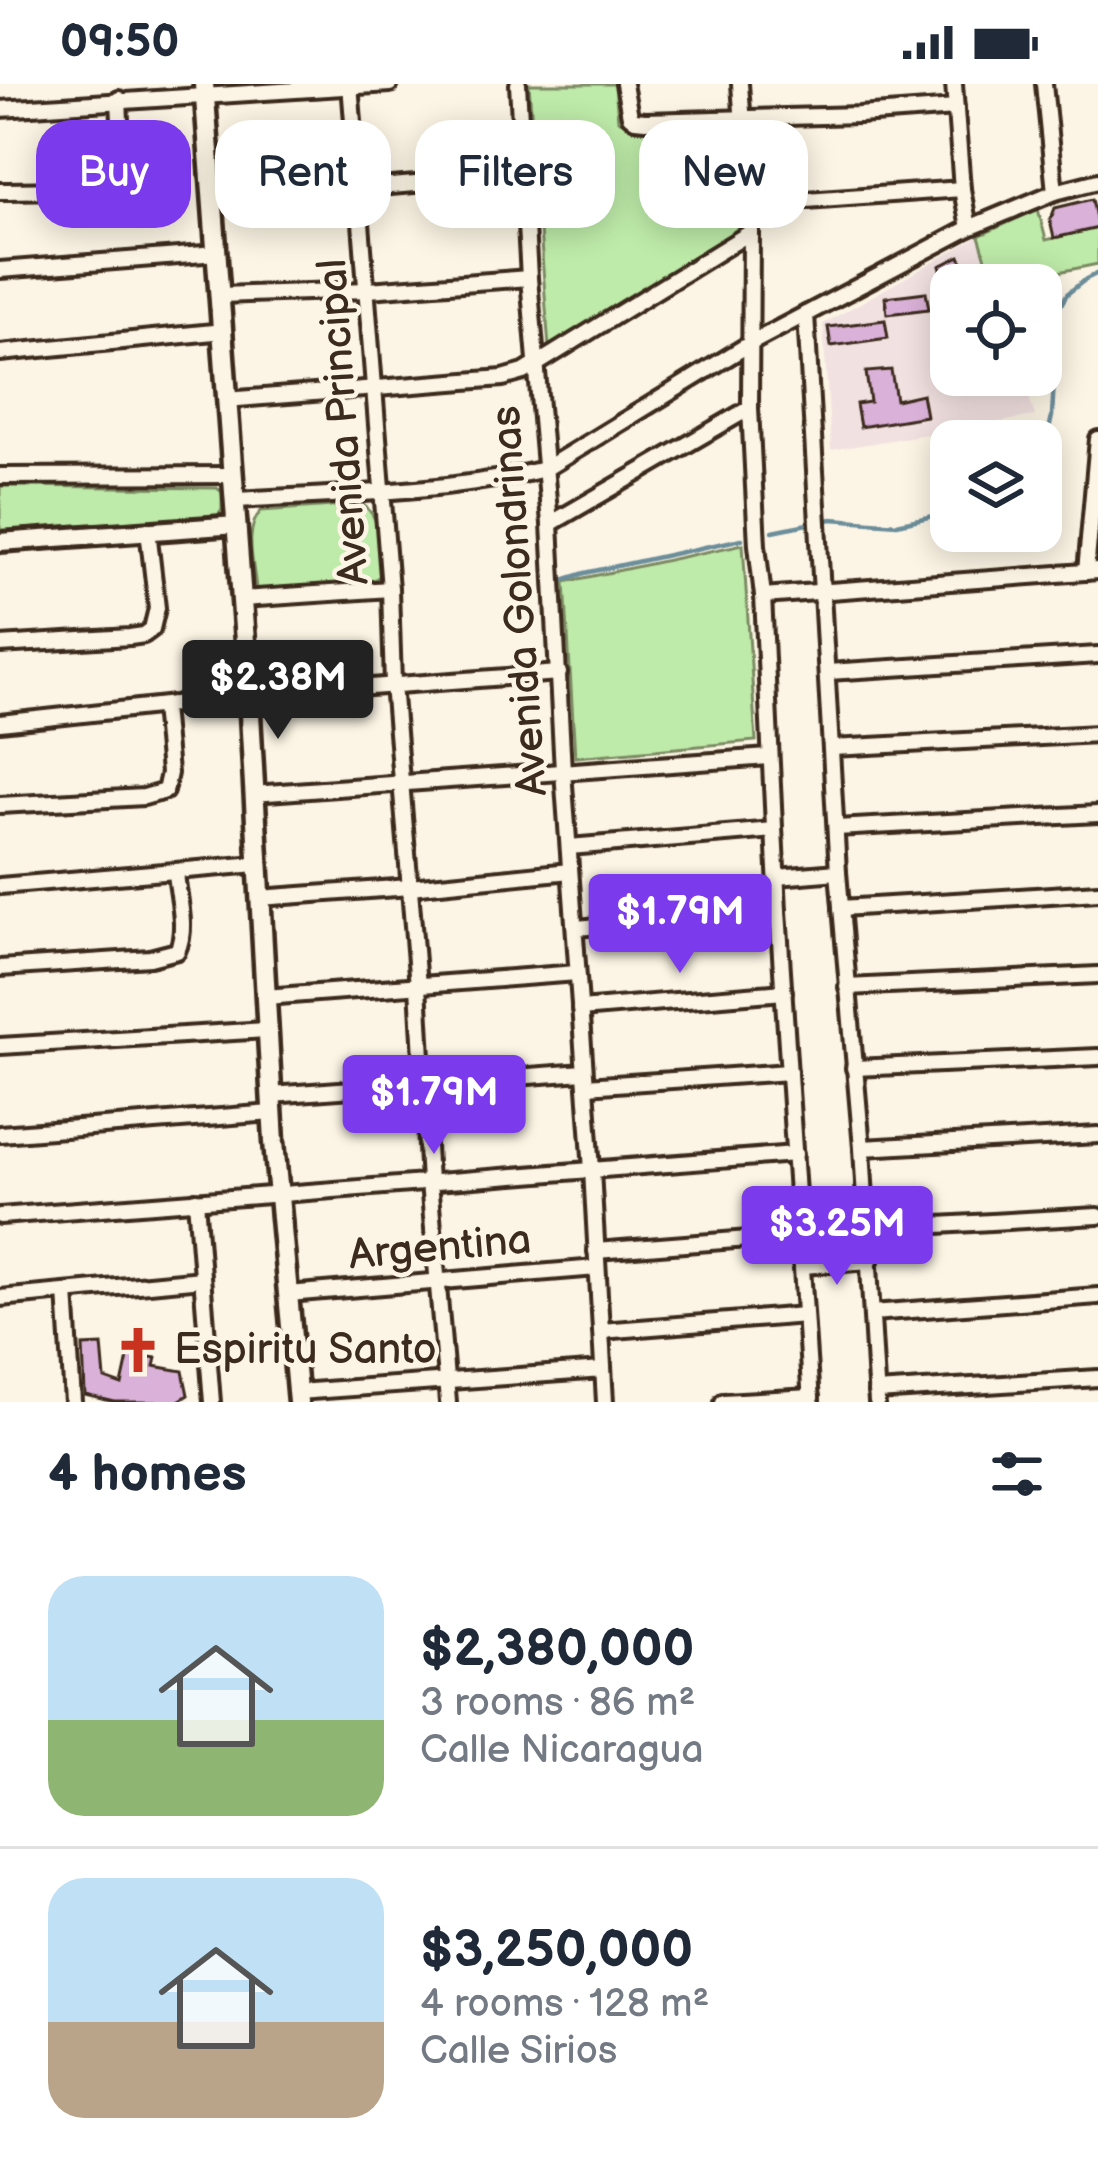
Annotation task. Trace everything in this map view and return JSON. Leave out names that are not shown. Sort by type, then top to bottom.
[{"type":"main road","points":[[204,90],[249,696],[272,1104],[297,1397]]},
{"type":"street","points":[[0,109],[204,90],[390,84]]},
{"type":"street","name":"Avenida Golondrinas","points":[[518,84],[520,120]]},
{"type":"street","points":[[624,84],[626,108],[635,120],[956,108]]},
{"type":"street","points":[[740,84],[742,118]]},
{"type":"street","points":[[954,84],[969,229]]},
{"type":"street","points":[[1044,84],[1055,192]]},
{"type":"street","name":"Avenida Principal","points":[[350,85],[353,120]]},
{"type":"street","points":[[0,191],[95,185],[117,179],[122,173],[119,99]]},
{"type":"street","points":[[235,500],[381,491],[545,469],[751,343],[969,229],[1055,192],[1098,182]]},
{"type":"street","points":[[808,200],[962,188]]},
{"type":"street","points":[[211,201],[215,201]]},
{"type":"street","name":"Avenida Principal","points":[[362,228],[448,1402]]},
{"type":"street","name":"Avenida Golondrinas","points":[[527,228],[550,524],[605,1402]]},
{"type":"street","points":[[723,1402],[811,1399],[756,528],[750,408],[751,228]]},
{"type":"street","points":[[226,400],[503,378],[524,372],[751,232]]},
{"type":"street","points":[[0,270],[217,253]]},
{"type":"street","points":[[221,295],[529,278]]},
{"type":"street","points":[[806,314],[838,872],[877,1397],[1098,1378]]},
{"type":"street","points":[[0,353],[224,331]]},
{"type":"street","points":[[550,524],[750,408]]},
{"type":"street","points":[[763,596],[1092,571],[1098,439]]},
{"type":"street","points":[[0,476],[233,476]]},
{"type":"street","points":[[0,542],[237,525]]},
{"type":"street","points":[[0,645],[130,637],[152,629],[157,608],[148,530]]},
{"type":"street","points":[[242,599],[390,589]]},
{"type":"street","points":[[828,672],[1098,655]]},
{"type":"street","points":[[0,723],[249,696],[559,673]]},
{"type":"street","points":[[0,805],[144,797],[164,790],[170,772],[164,706]]},
{"type":"street","points":[[832,748],[1098,734]]},
{"type":"street","points":[[253,794],[769,757]]},
{"type":"street","points":[[836,828],[1098,814]]},
{"type":"street","points":[[569,847],[774,830]]},
{"type":"street","points":[[0,886],[257,864]]},
{"type":"street","points":[[259,898],[570,871]]},
{"type":"street","points":[[0,968],[150,958],[177,951],[182,932],[176,872]]},
{"type":"street","points":[[777,877],[838,872]]},
{"type":"street","points":[[841,908],[1098,892]]},
{"type":"street","points":[[575,928],[778,911]]},
{"type":"street","points":[[265,997],[578,973]]},
{"type":"street","points":[[847,987],[1098,975]]},
{"type":"street","points":[[580,1009],[784,992]]},
{"type":"street","points":[[0,1046],[267,1030]]},
{"type":"street","points":[[854,1068],[1098,1057]]},
{"type":"street","points":[[0,1134],[424,1085],[789,1072]]},
{"type":"street","points":[[862,1148],[1098,1135]]},
{"type":"street","points":[[0,1216],[795,1154]]},
{"type":"street","points":[[196,1200],[212,1402]]},
{"type":"street","points":[[867,1229],[1098,1216]]},
{"type":"street","points":[[596,1251],[799,1235]]},
{"type":"street","points":[[802,1266],[870,1262]]},
{"type":"street","name":"Argentina","points":[[288,1294],[597,1268]]},
{"type":"street","points":[[0,1298],[202,1280]]},
{"type":"street","points":[[66,1292],[73,1402]]},
{"type":"street","points":[[872,1312],[1098,1296]]},
{"type":"street","points":[[601,1331],[805,1315]]},
{"type":"street","points":[[297,1397],[603,1370]]},
{"type":"shaded area","points":[[979,236],[988,264],[930,264],[930,396],[1029,396],[1035,416],[930,420],[930,434],[831,450],[823,324]]},
{"type":"green space","points":[[529,84],[615,84],[618,120],[639,127],[639,228],[737,228],[736,233],[572,341],[549,348],[540,228],[615,228],[615,120],[532,120]]},
{"type":"green space","points":[[1038,209],[1046,240],[1098,228],[1098,264],[1062,271],[1062,264],[988,264],[979,236]]},
{"type":"green space","points":[[0,486],[217,488],[222,492],[222,510],[206,517],[0,531]]},
{"type":"green space","points":[[362,504],[377,527],[380,576],[364,586],[260,593],[256,589],[251,538],[261,511]]},
{"type":"green space","points":[[743,544],[756,741],[575,757],[565,582]]},
{"type":"building","points":[[1092,199],[1098,228],[1054,238],[1050,221],[1055,208]]},
{"type":"building","points":[[926,292],[929,309],[887,314],[885,297]]},
{"type":"building","points":[[885,320],[888,338],[831,346],[828,327]]},
{"type":"building","points":[[891,370],[896,400],[922,394],[926,416],[860,427],[856,404],[870,402],[866,372]]},
{"type":"building","points":[[102,1345],[105,1379],[122,1385],[129,1353],[156,1358],[154,1366],[183,1371],[188,1395],[177,1402],[115,1402],[85,1395],[83,1346]]},
{"type":"waterway","points":[[1051,420],[1058,310],[1067,294],[1098,273]]},
{"type":"waterway","points":[[773,531],[832,519],[897,524],[930,517]]},
{"type":"waterway","points":[[560,581],[742,539]]},
{"type":"place","name":"Espiritu Santo","points":[[138,1350]]}]
